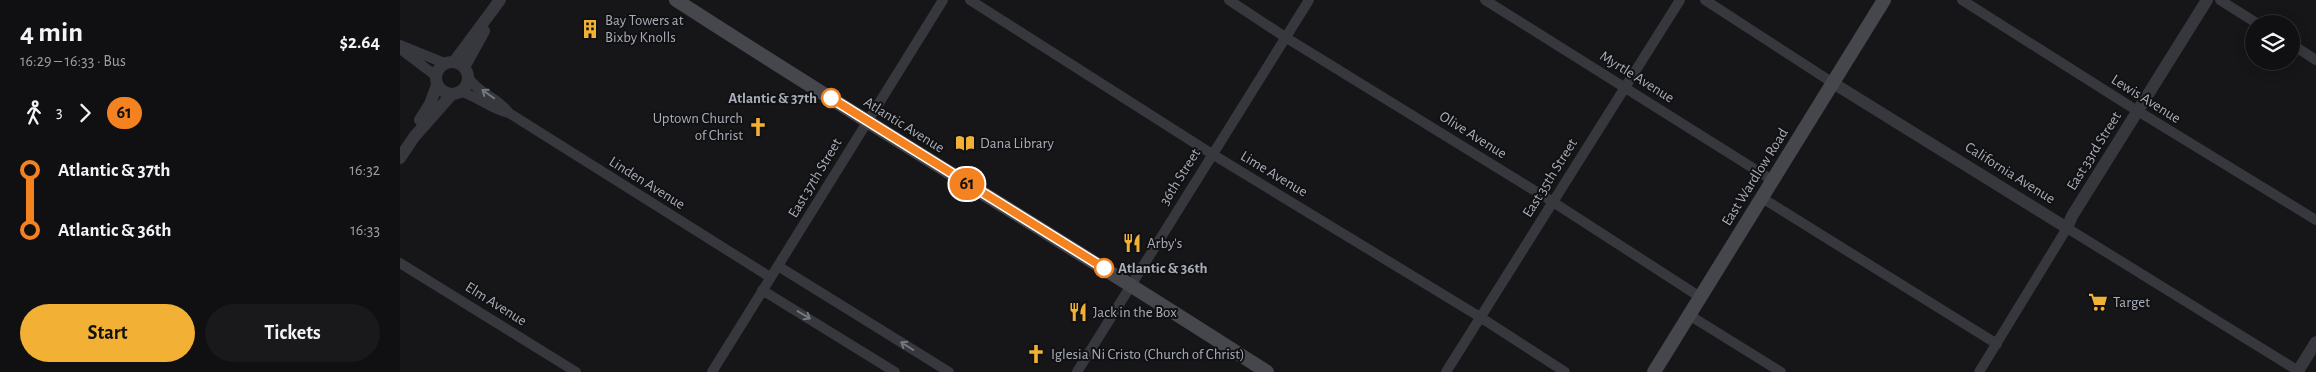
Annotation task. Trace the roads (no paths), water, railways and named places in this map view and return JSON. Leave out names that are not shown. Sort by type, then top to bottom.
[{"type":"main road","name":"Atlantic Avenue","points":[[676,0],[867,122],[1267,372]]},
{"type":"main road","name":"East Wardlow Road","points":[[1654,372],[1884,0]]},
{"type":"street","points":[[414,137],[416,125],[430,104],[437,80],[437,70],[458,67],[483,33],[488,17],[500,0]]},
{"type":"street","name":"East 37th Street","points":[[712,372],[943,0]]},
{"type":"street","name":"Lime Avenue","points":[[970,0],[1212,154],[1480,317],[1565,372]]},
{"type":"street","name":"Olive Avenue","points":[[1229,0],[1285,37],[1553,202],[1700,297]]},
{"type":"street","name":"36th Street","points":[[1077,372],[1309,0]]},
{"type":"street","name":"Myrtle Avenue","points":[[1485,0],[1625,86],[1772,180]]},
{"type":"street","name":"East 35th Street","points":[[1446,372],[1680,0]]},
{"type":"street","name":"California Avenue","points":[[1705,0],[1833,83],[2299,371]]},
{"type":"street","name":"Lewis Avenue","points":[[1962,0],[2316,220]]},
{"type":"street","name":"East 33rd Street","points":[[1980,372],[2067,228],[2072,216],[2207,0]]},
{"type":"street","points":[[2220,0],[2245,16]]},
{"type":"street","points":[[400,45],[458,67],[471,83],[496,100],[509,114]]},
{"type":"street","points":[[400,45],[403,51],[437,80],[442,90],[467,94],[496,110],[509,114]]},
{"type":"street","points":[[2300,50],[2316,60]]},
{"type":"street","points":[[400,158],[414,137],[464,87],[458,67]]},
{"type":"street","name":"Linden Avenue","points":[[509,114],[770,277]]},
{"type":"street","points":[[1762,198],[1997,344]]},
{"type":"street","name":"Elm Avenue","points":[[400,263],[576,372]]},
{"type":"street","points":[[778,266],[949,372]]},
{"type":"street","points":[[762,290],[895,372]]},
{"type":"street","points":[[1689,315],[1781,372]]},
{"type":"street","points":[[2299,371],[2316,342]]},
{"type":"place","name":"Bay Towers at Bixby Knolls","points":[[590,29]]},
{"type":"place","name":"Atlantic & 37th","points":[[831,98]]},
{"type":"place","name":"Uptown Church of Christ","points":[[758,127]]},
{"type":"place","name":"Dana Library","points":[[965,143]]},
{"type":"place","name":"Arby's","points":[[1132,243]]},
{"type":"place","name":"Atlantic & 36th","points":[[1104,268]]},
{"type":"place","name":"Target","points":[[2098,302]]},
{"type":"place","name":"Jack in the Box","points":[[1078,312]]},
{"type":"place","name":"Iglesia Ni Cristo (Church of Christ)","points":[[1036,354]]}]
